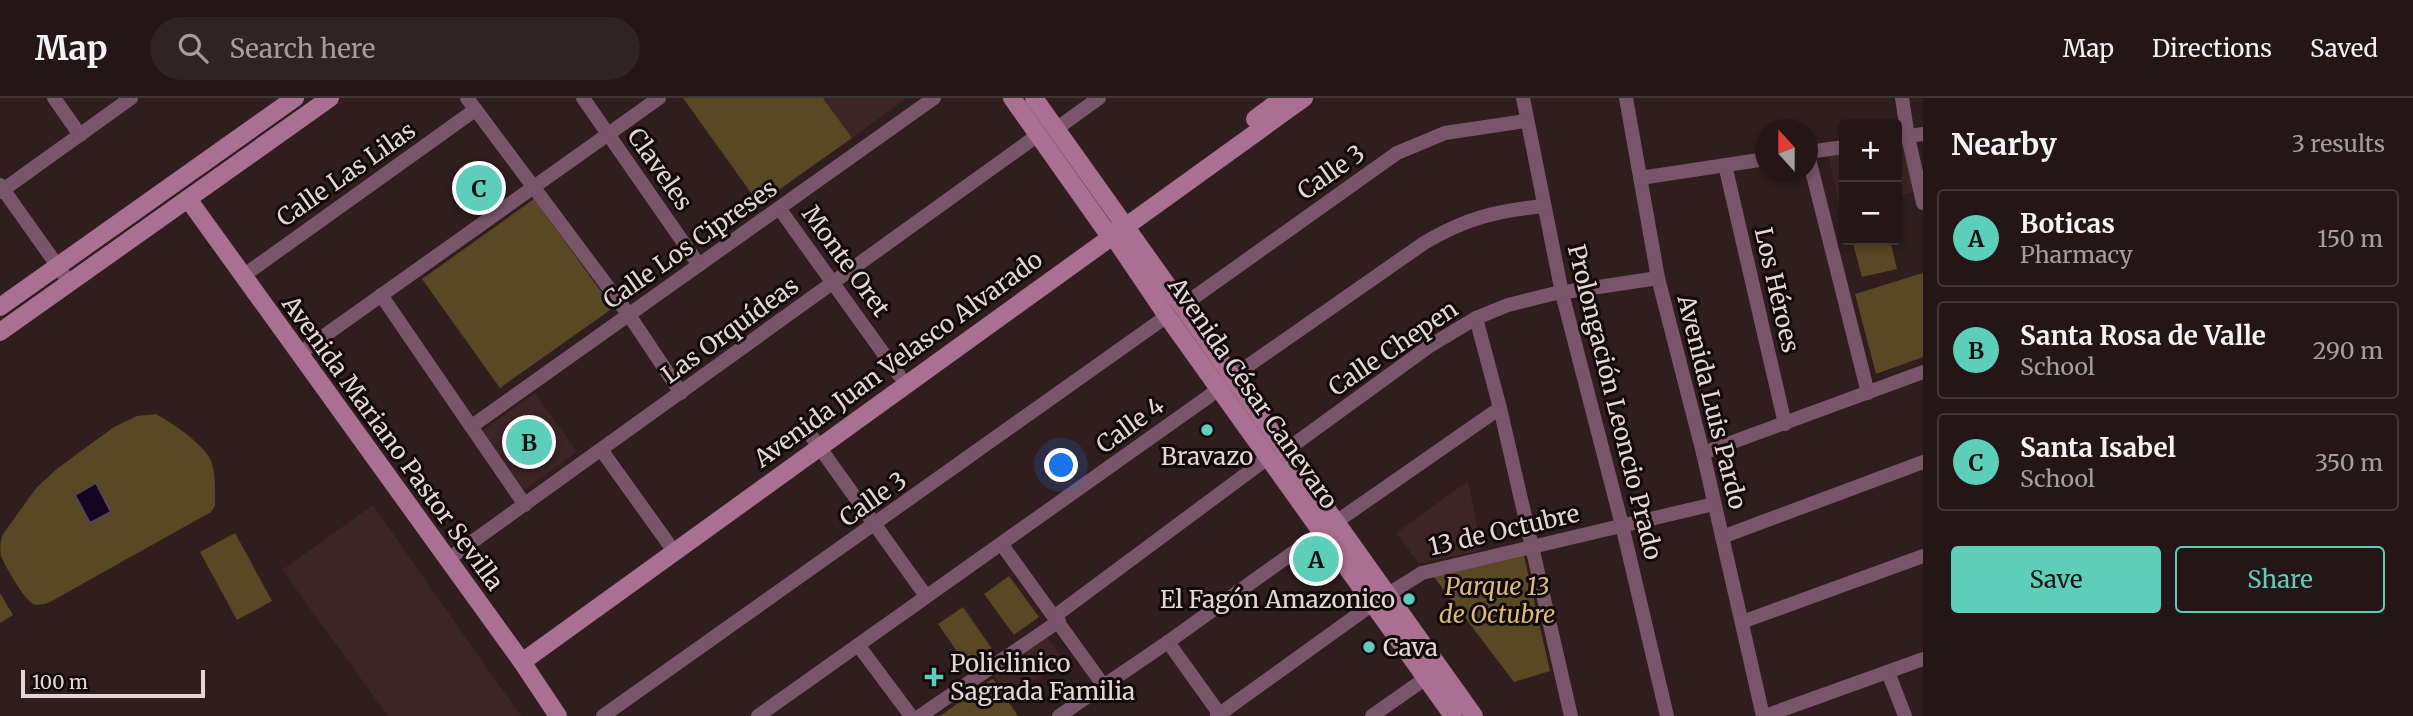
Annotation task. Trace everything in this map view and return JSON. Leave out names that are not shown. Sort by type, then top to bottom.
[{"type":"street","points":[[54,98],[80,135]]},
{"type":"street","points":[[69,282],[1,189],[131,98]]},
{"type":"street","points":[[0,307],[295,98]]},
{"type":"street","points":[[0,332],[330,98]]},
{"type":"street","name":"Claveles","points":[[583,98],[699,265]]},
{"type":"street","points":[[300,354],[659,98]]},
{"type":"street","name":"Calle Los Cipreses","points":[[472,426],[934,98]]},
{"type":"street","name":"Avenida César Canevaro","points":[[1012,98],[1038,135],[1115,227]]},
{"type":"street","name":"Avenida César Canevaro","points":[[1034,98],[1056,129],[1115,227],[1174,311],[1381,599],[1474,716]]},
{"type":"street","points":[[1056,129],[1099,98]]},
{"type":"street","name":"Avenida Juan Velasco Alvarado","points":[[518,657],[668,542],[815,442],[899,375],[1304,98]]},
{"type":"street","name":"Prolongación Leoncio Prado","points":[[1523,98],[1562,293],[1667,716]]},
{"type":"street","name":"Avenida Luis Pardo","points":[[1626,98],[1658,278],[1703,453],[1764,716]]},
{"type":"street","points":[[1902,98],[1902,119]]},
{"type":"street","name":"Avenida Juan Velasco Alvarado","points":[[518,657],[1115,227],[1279,99]]},
{"type":"street","points":[[471,104],[629,315],[681,393]]},
{"type":"street","name":"Calle Las Lilas","points":[[243,275],[471,104]]},
{"type":"street","name":"Calle 3","points":[[603,716],[1397,153],[1445,133],[1527,121]]},
{"type":"street","points":[[1923,134],[1902,138],[1923,203]]},
{"type":"street","name":"Las Orquídeas","points":[[447,561],[1038,135]]},
{"type":"street","points":[[1818,152],[1839,148]]},
{"type":"street","points":[[1640,178],[1755,161]]},
{"type":"street","name":"Los Héroes","points":[[1725,165],[1785,424]]},
{"type":"street","points":[[1815,182],[1868,393]]},
{"type":"street","name":"Avenida Mariano Pastor Sevilla","points":[[188,199],[558,716]]},
{"type":"street","name":"Calle 4","points":[[758,716],[1424,243],[1451,227],[1482,215],[1544,206]]},
{"type":"street","name":"Monte Oret","points":[[779,208],[899,375]]},
{"type":"street","name":"Calle Chepen","points":[[920,716],[1428,346],[1476,318],[1508,305],[1562,293],[1658,278]]},
{"type":"street","points":[[381,295],[525,505]]},
{"type":"street","points":[[1476,318],[1500,408],[1571,716]]},
{"type":"street","points":[[1703,453],[1923,372]]},
{"type":"street","points":[[1059,716],[1500,408]]},
{"type":"street","points":[[815,442],[926,596]]},
{"type":"street","points":[[602,451],[668,542]]},
{"type":"street","points":[[1722,537],[1923,462]]},
{"type":"street","name":"13 de Octubre","points":[[1168,642],[1219,715],[1381,599],[1422,573],[1714,504]]},
{"type":"street","points":[[1002,545],[1104,686]]},
{"type":"street","points":[[1742,622],[1923,556]]},
{"type":"street","name":"Avenida César Canevaro","points":[[1381,599],[1426,678],[1454,716]]},
{"type":"street","points":[[858,645],[911,716]]},
{"type":"street","points":[[1764,716],[1923,659]]},
{"type":"street","points":[[1888,672],[1905,716]]},
{"type":"street","points":[[1372,716],[1426,678]]},
{"type":"shaded area","points":[[823,98],[907,98],[852,138]]},
{"type":"shaded area","points":[[1902,144],[1913,192],[1902,195],[1902,182]]},
{"type":"shaded area","points":[[1839,153],[1839,205],[1828,154]]},
{"type":"shaded area","points":[[535,393],[577,452],[524,490],[482,431]]},
{"type":"shaded area","points":[[1468,481],[1482,550],[1419,564],[1396,533]]},
{"type":"shaded area","points":[[96,483],[111,512],[90,523],[75,495]]},
{"type":"shaded area","points":[[373,505],[521,716],[388,716],[282,570]]},
{"type":"shaded area","points":[[1045,634],[1064,660],[1009,698],[991,672]]},
{"type":"green space","points":[[683,98],[823,98],[852,138],[759,204]]},
{"type":"green space","points":[[534,199],[613,308],[500,388],[422,279]]},
{"type":"green space","points":[[1853,245],[1891,245],[1897,269],[1862,277]]},
{"type":"green space","points":[[1923,273],[1923,357],[1876,374],[1855,294]]},
{"type":"green space","points":[[156,414],[187,434],[208,455],[214,472],[215,506],[211,512],[50,602],[33,604],[20,589],[1,556],[3,534],[37,487],[58,468],[114,427],[137,416]]},
{"type":"green space","points":[[235,533],[272,601],[237,620],[200,552]]},
{"type":"green space","name":"Parque 13 de Octubre","points":[[1524,556],[1550,671],[1514,682],[1434,577]]},
{"type":"green space","points":[[1009,576],[1039,617],[1014,635],[984,594]]},
{"type":"green space","points":[[0,593],[13,615],[0,623]]},
{"type":"green space","points":[[963,607],[992,649],[967,666],[938,624]]},
{"type":"green space","points":[[992,679],[1018,716],[940,716]]},
{"type":"place","name":"Santa Isabel","points":[[479,188]]},
{"type":"place","name":"Bravazo","points":[[1207,430]]},
{"type":"place","name":"Santa Rosa de Valle","points":[[529,442]]},
{"type":"place","name":"Boticas","points":[[1316,559]]},
{"type":"place","name":"El Fagón Amazonico","points":[[1409,599]]},
{"type":"place","name":"Cava","points":[[1369,647]]},
{"type":"place","name":"Policlinico Sagrada Familia","points":[[934,677]]}]
